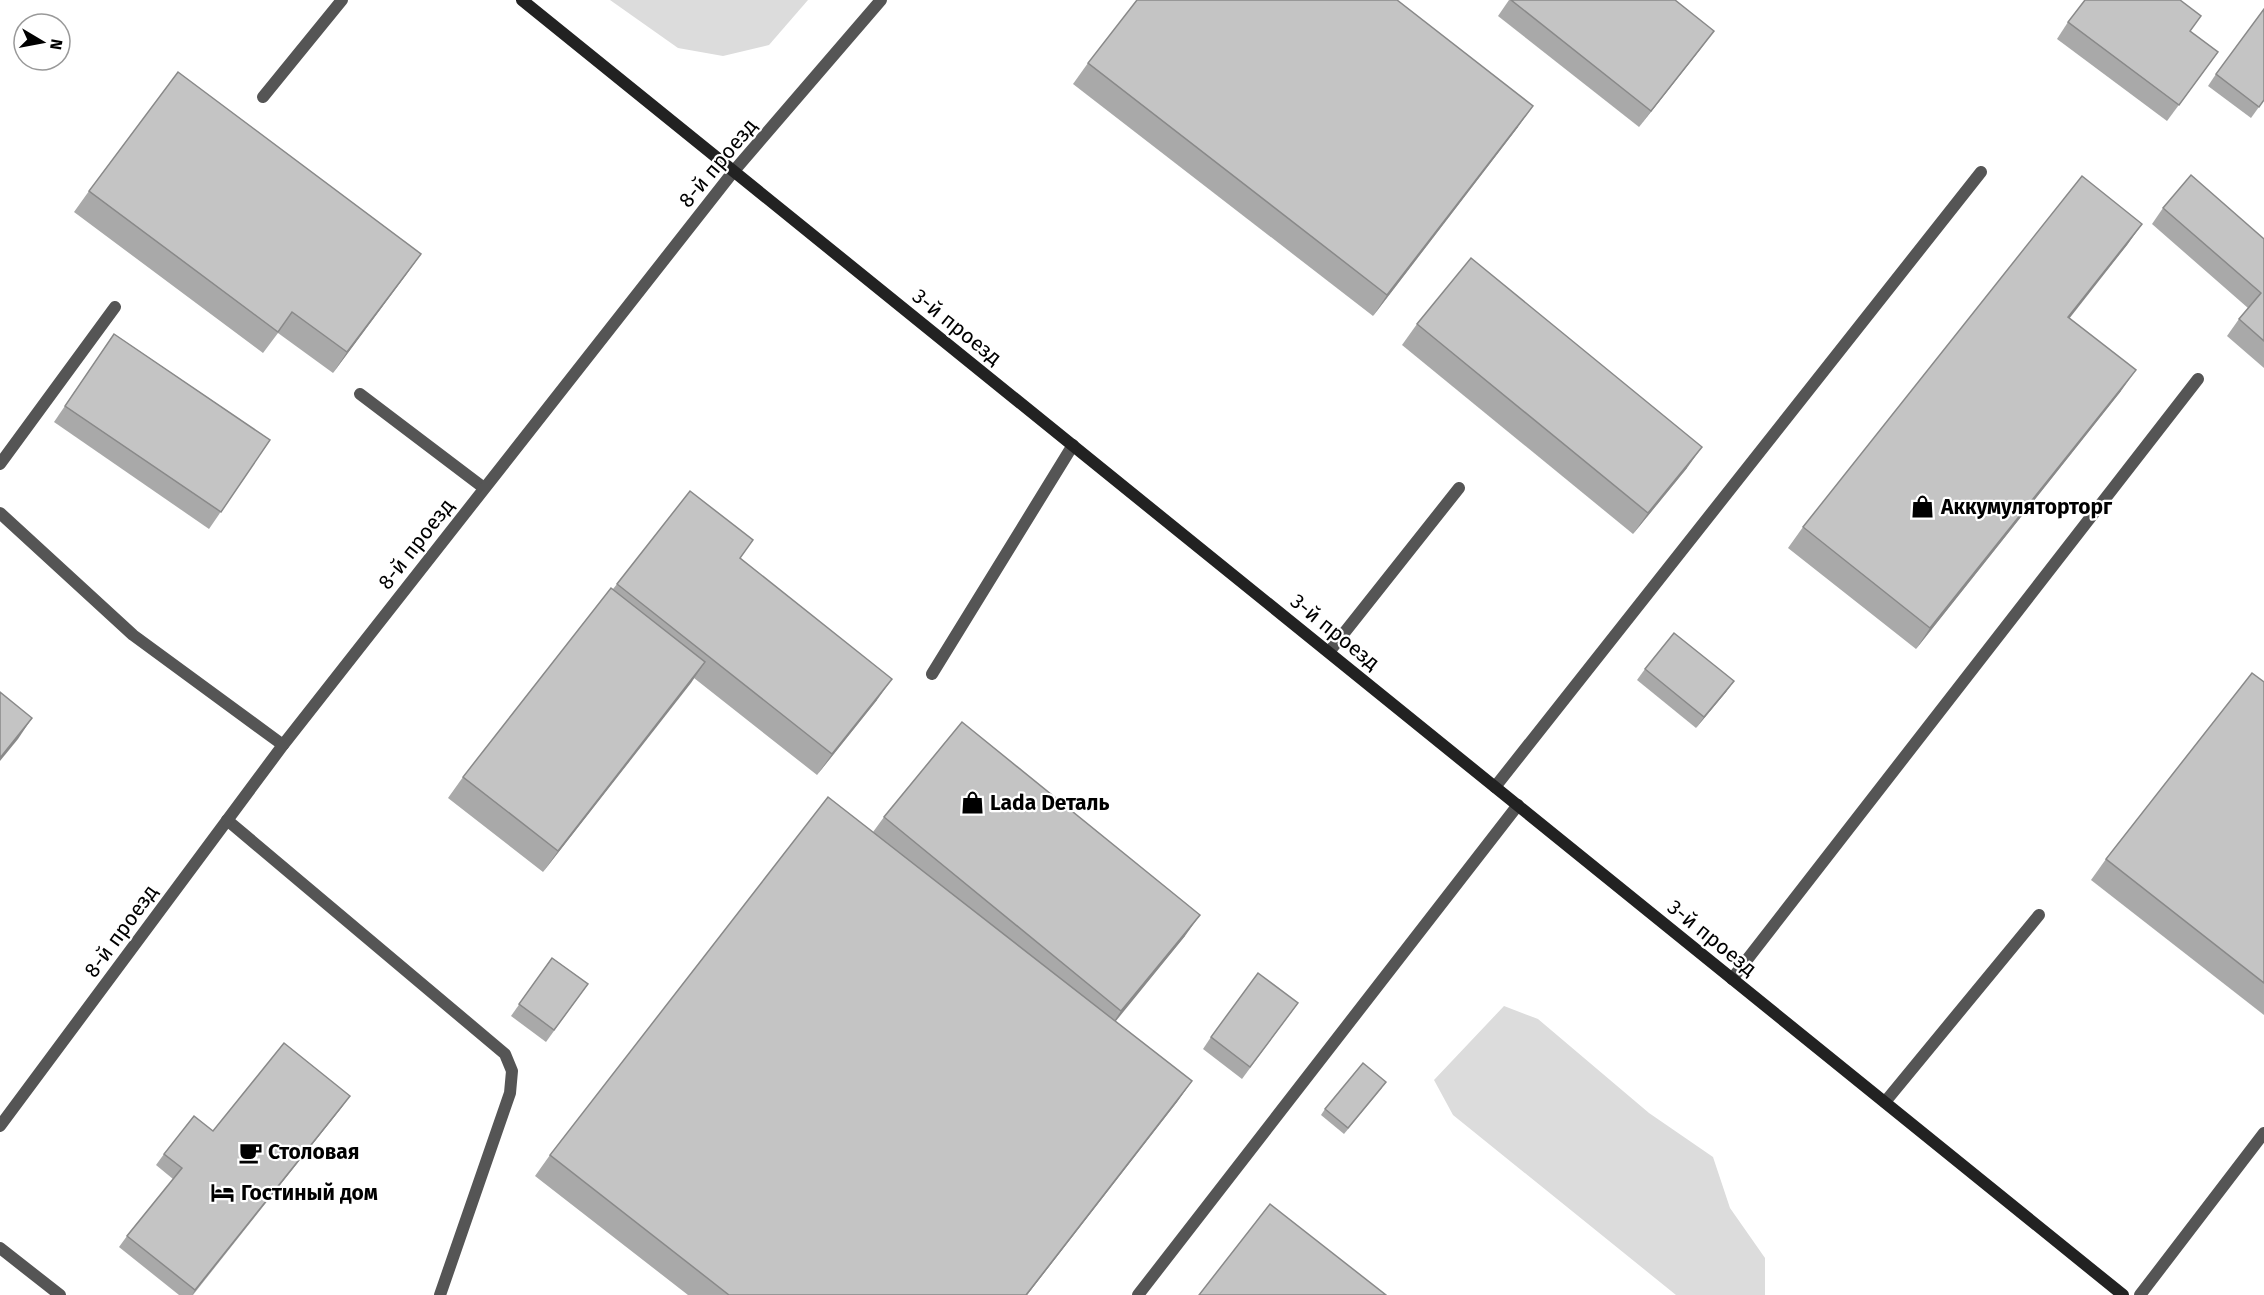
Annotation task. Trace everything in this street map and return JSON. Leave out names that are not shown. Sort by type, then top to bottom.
[{"type":"street","points":[[263,97],[342,0]]},
{"type":"street","name":"3-й проезд","points":[[522,0],[2123,1295]]},
{"type":"street","name":"8-й проезд","points":[[0,1126],[283,745],[484,488],[733,172],[881,0]]},
{"type":"street","points":[[1496,787],[1982,172]]},
{"type":"street","points":[[0,464],[115,307]]},
{"type":"street","points":[[1732,979],[2198,379]]},
{"type":"street","points":[[360,394],[484,488]]},
{"type":"street","points":[[932,674],[1073,445]]},
{"type":"street","points":[[1329,652],[1459,488]]},
{"type":"street","points":[[0,513],[133,635],[283,745]]},
{"type":"street","points":[[1138,1295],[1518,805]]},
{"type":"street","points":[[228,820],[505,1054],[512,1071],[510,1093],[440,1295]]},
{"type":"street","points":[[1885,1102],[2039,915]]},
{"type":"street","points":[[2140,1295],[2264,1132]]},
{"type":"street","points":[[0,1248],[60,1295]]},
{"type":"shaded area","points":[[610,0],[808,0],[769,45],[723,56],[678,48]]},
{"type":"shaded area","points":[[1504,1006],[1538,1019],[1649,1113],[1713,1157],[1730,1208],[1765,1258],[1765,1295],[1676,1295],[1453,1115],[1434,1080]]},
{"type":"building","points":[[1137,0],[1397,0],[1533,106],[1387,295],[1088,63]]},
{"type":"building","points":[[1511,0],[1675,0],[1714,31],[1651,111]]},
{"type":"building","points":[[2085,0],[2180,0],[2201,16],[2190,31],[2218,52],[2179,105],[2068,22]]},
{"type":"building","points":[[2264,9],[2264,100],[2259,107],[2216,74]]},
{"type":"building","points":[[178,72],[421,254],[347,352],[292,312],[278,332],[89,191]]},
{"type":"building","points":[[2191,175],[2264,239],[2264,341],[2239,319],[2261,293],[2163,208]]},
{"type":"building","points":[[2082,176],[2142,224],[2068,317],[2136,370],[1930,628],[1803,527]]},
{"type":"building","points":[[1471,258],[1702,447],[1648,513],[1417,324]]},
{"type":"building","points":[[114,334],[270,440],[221,512],[65,406]]},
{"type":"building","points":[[690,491],[753,540],[740,558],[892,679],[832,754],[617,584]]},
{"type":"building","points":[[611,588],[705,662],[558,851],[463,777]]},
{"type":"building","points":[[1674,633],[1734,681],[1704,717],[1645,669]]},
{"type":"building","points":[[2252,673],[2264,682],[2264,983],[2106,859]]},
{"type":"building","points":[[0,692],[32,718],[0,758]]},
{"type":"building","points":[[962,722],[1200,915],[1121,1011],[884,817]]},
{"type":"building","points":[[828,797],[1192,1081],[1026,1295],[729,1295],[550,1155]]},
{"type":"building","points":[[552,958],[588,984],[554,1030],[519,1004]]},
{"type":"building","points":[[1258,973],[1298,1003],[1250,1067],[1211,1037]]},
{"type":"building","points":[[284,1043],[350,1096],[195,1290],[127,1236],[182,1168],[164,1154],[194,1116],[213,1131]]},
{"type":"building","points":[[1363,1063],[1386,1082],[1348,1128],[1325,1109]]},
{"type":"building","points":[[1270,1204],[1386,1295],[1199,1295]]},
{"type":"place","name":"Аккумуляторторг","points":[[1923,507]]},
{"type":"place","name":"Lada Dеталь","points":[[972,803]]},
{"type":"place","name":"Столовая","points":[[250,1152]]},
{"type":"place","name":"Гостиный дом","points":[[223,1193]]}]
